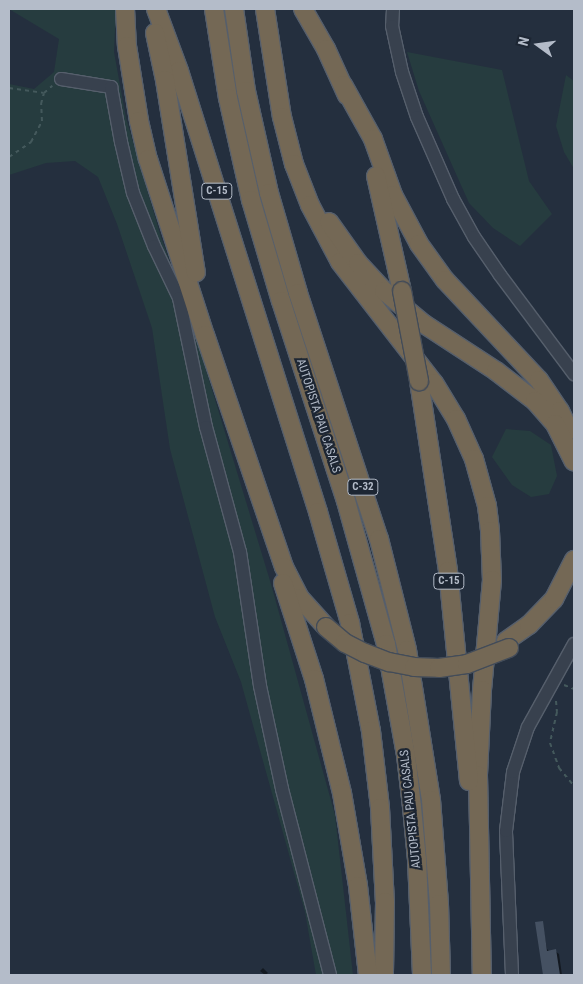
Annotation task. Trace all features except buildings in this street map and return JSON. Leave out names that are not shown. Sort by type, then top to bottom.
[{"type":"highway","points":[[125,9],[132,83],[148,159],[251,474],[277,549],[300,598],[328,624],[368,647],[414,660],[438,661],[466,658],[508,645],[534,631],[559,604],[574,577]]},
{"type":"highway","points":[[147,9],[162,60],[191,250],[204,307],[283,547],[306,594],[328,624]]},
{"type":"highway","name":"C-15","points":[[156,9],[179,71],[318,512],[350,623],[371,731],[380,808],[385,893],[385,975]]},
{"type":"highway","name":"AUTOPISTA PAU CASALS","points":[[214,9],[230,107],[253,209],[283,310],[346,501],[386,644],[404,746],[412,807],[419,886],[422,975]]},
{"type":"highway","name":"AUTOPISTA PAU CASALS","points":[[234,9],[246,90],[269,193],[298,293],[379,540],[407,650],[431,800],[439,904],[441,975]]},
{"type":"highway","points":[[265,9],[298,151],[318,200],[345,247],[384,291],[424,324],[496,371],[535,401],[555,424],[574,462]]},
{"type":"highway","points":[[265,9],[282,116],[294,164],[310,205],[328,243],[356,286],[403,342],[446,402],[466,438],[482,483],[487,506],[492,555],[480,720],[478,853]]},
{"type":"highway","name":"C-15","points":[[306,12],[343,85],[375,174],[402,291],[419,381],[448,571],[472,801],[474,837],[478,853],[482,975]]},
{"type":"highway","points":[[343,85],[372,139],[393,195],[419,244],[445,280],[539,380],[560,411],[574,441]]},
{"type":"highway","points":[[251,474],[271,546],[311,671],[333,754],[358,886],[368,975]]},
{"type":"highway","points":[[508,645],[554,599],[574,560]]},
{"type":"highway","points":[[469,782],[473,975]]},
{"type":"street","points":[[393,9],[392,26],[402,72],[420,125],[453,199],[474,236],[500,275],[574,374]]},
{"type":"street","points":[[61,80],[111,86],[133,193],[154,246],[178,298],[206,427],[240,552],[260,686],[282,789],[330,975]]},
{"type":"street","points":[[512,975],[506,831],[513,772],[528,727],[574,644]]},
{"type":"path","points":[[9,157],[31,142],[42,121],[41,104],[44,93],[61,80]]},
{"type":"path","points":[[9,88],[44,93]]},
{"type":"path","points":[[555,680],[574,689]]},
{"type":"path","points":[[555,680],[557,712],[550,743],[559,768],[574,786]]},
{"type":"green space","points":[[9,9],[116,9],[114,52],[126,118],[161,237],[193,327],[271,584],[335,815],[353,975],[316,975],[305,912],[241,682],[215,617],[170,449],[152,328],[117,224],[98,177],[75,161],[46,163],[9,175],[9,84],[34,89],[54,72],[59,39]]},
{"type":"green space","points":[[407,52],[502,70],[529,181],[552,214],[520,246],[493,228],[469,203],[419,91]]},
{"type":"green space","points":[[566,75],[574,81],[574,169],[564,152],[556,126]]},
{"type":"green space","points":[[506,429],[530,431],[551,445],[557,476],[549,494],[531,497],[512,485],[492,457]]}]
